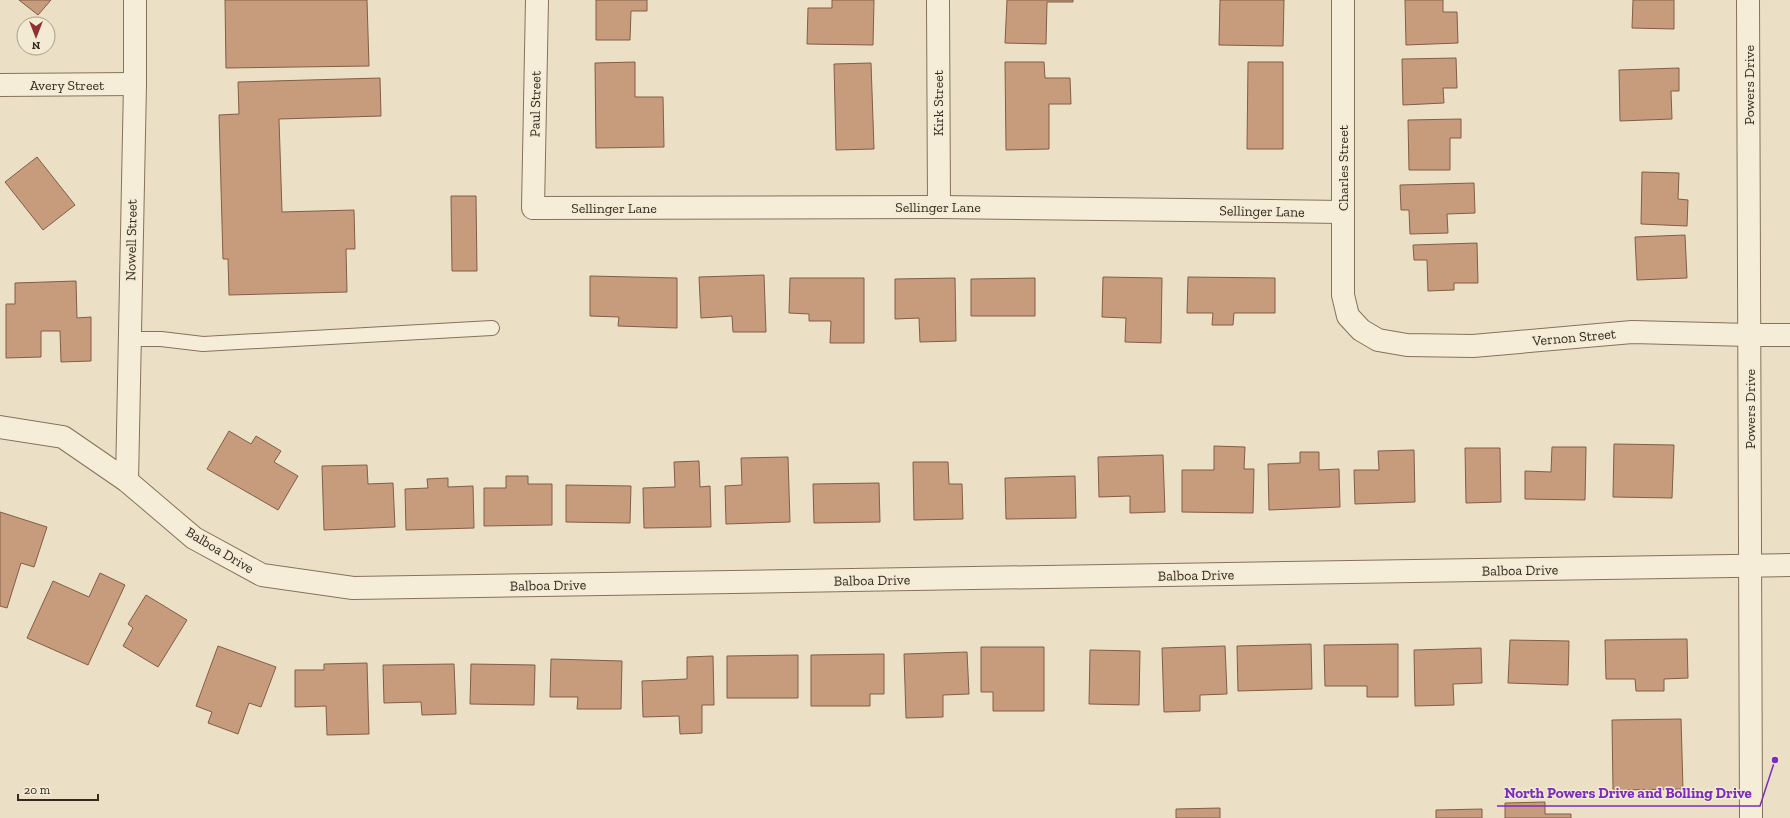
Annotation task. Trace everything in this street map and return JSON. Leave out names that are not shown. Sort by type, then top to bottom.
[{"type":"street","name":"Nowell Street","points":[[127,481],[135,84],[135,0]]},
{"type":"street","name":"Paul Street","points":[[534,208],[537,0]]},
{"type":"street","name":"Kirk Street","points":[[938,0],[939,207]]},
{"type":"street","name":"Charles Street","points":[[1343,0],[1343,295],[1348,316],[1361,330]]},
{"type":"street","name":"Powers Drive","points":[[1748,0],[1751,818]]},
{"type":"street","name":"Avery Street","points":[[0,85],[135,84]]},
{"type":"street","name":"Sellinger Lane","points":[[534,208],[939,207],[1343,212]]},
{"type":"street","name":"Vernon Street","points":[[1361,330],[1378,340],[1408,345],[1473,346],[1632,332],[1790,335]]},
{"type":"street","name":"Balboa Drive","points":[[0,427],[63,437],[127,481],[194,538],[262,575],[353,588],[1790,566]]},
{"type":"lane","points":[[129,339],[161,339],[203,344],[492,328]]},
{"type":"building","points":[[19,0],[51,0],[38,15]]},
{"type":"building","points":[[225,0],[367,0],[369,66],[226,68]]},
{"type":"building","points":[[596,0],[647,0],[647,11],[631,11],[630,40],[596,40]]},
{"type":"building","points":[[832,0],[874,0],[873,45],[807,44],[808,8],[832,8]]},
{"type":"building","points":[[1007,0],[1073,0],[1073,2],[1047,2],[1046,44],[1005,43]]},
{"type":"building","points":[[1220,0],[1284,0],[1283,46],[1219,45]]},
{"type":"building","points":[[1405,0],[1443,0],[1443,12],[1457,12],[1458,43],[1406,45]]},
{"type":"building","points":[[1633,0],[1674,0],[1674,29],[1632,28]]},
{"type":"building","points":[[1456,58],[1457,88],[1443,88],[1444,103],[1403,105],[1402,59]]},
{"type":"building","points":[[635,62],[635,97],[663,97],[664,147],[596,148],[595,63]]},
{"type":"building","points":[[1005,62],[1044,62],[1045,78],[1070,78],[1071,104],[1049,104],[1049,149],[1006,150]]},
{"type":"building","points":[[1248,62],[1283,62],[1283,149],[1247,149]]},
{"type":"building","points":[[871,63],[874,149],[836,150],[834,64]]},
{"type":"building","points":[[1679,68],[1679,91],[1671,91],[1672,119],[1620,121],[1619,70]]},
{"type":"building","points":[[380,78],[381,116],[279,119],[282,212],[354,210],[355,249],[346,249],[347,292],[229,295],[228,259],[223,259],[219,115],[239,114],[238,82]]},
{"type":"building","points":[[1461,119],[1461,138],[1450,138],[1450,170],[1409,170],[1408,120]]},
{"type":"building","points":[[37,157],[75,205],[43,230],[5,182]]},
{"type":"building","points":[[1642,172],[1679,173],[1678,199],[1688,200],[1687,226],[1641,224]]},
{"type":"building","points":[[1474,183],[1475,213],[1447,214],[1448,233],[1410,234],[1409,210],[1401,210],[1400,185]]},
{"type":"building","points":[[451,196],[476,196],[477,271],[452,271]]},
{"type":"building","points":[[1685,235],[1687,278],[1637,280],[1635,237]]},
{"type":"building","points":[[1477,243],[1478,283],[1454,283],[1454,290],[1428,291],[1427,260],[1414,260],[1413,245]]},
{"type":"building","points":[[764,275],[766,332],[733,332],[732,316],[701,318],[699,277]]},
{"type":"building","points":[[590,276],[677,278],[677,328],[618,326],[619,317],[590,316]]},
{"type":"building","points":[[1103,277],[1162,278],[1161,343],[1125,342],[1126,318],[1102,317]]},
{"type":"building","points":[[1188,277],[1275,278],[1275,313],[1234,313],[1233,325],[1212,325],[1213,313],[1187,313]]},
{"type":"building","points":[[790,278],[864,278],[864,343],[830,343],[831,321],[809,321],[809,314],[789,313]]},
{"type":"building","points":[[955,278],[956,341],[920,342],[919,318],[895,319],[895,279]]},
{"type":"building","points":[[1035,278],[1035,316],[971,316],[971,279]]},
{"type":"building","points":[[76,281],[77,318],[91,317],[91,361],[61,362],[60,331],[41,331],[41,357],[6,358],[6,304],[15,304],[15,283]]},
{"type":"building","points":[[229,431],[251,444],[256,436],[281,451],[274,462],[298,476],[278,510],[207,469]]},
{"type":"building","points":[[1614,444],[1674,445],[1672,498],[1613,497]]},
{"type":"building","points":[[1214,446],[1245,447],[1244,469],[1254,469],[1253,513],[1182,512],[1182,470],[1214,470]]},
{"type":"building","points":[[1552,447],[1586,447],[1585,500],[1525,499],[1525,471],[1551,472]]},
{"type":"building","points":[[1465,448],[1500,448],[1501,502],[1466,503]]},
{"type":"building","points":[[1414,450],[1415,502],[1355,504],[1354,470],[1379,470],[1378,451]]},
{"type":"building","points":[[1300,452],[1319,452],[1319,470],[1339,469],[1340,507],[1269,510],[1268,464],[1300,463]]},
{"type":"building","points":[[1163,455],[1165,512],[1130,513],[1130,496],[1099,497],[1098,457]]},
{"type":"building","points":[[788,457],[790,522],[726,524],[725,486],[742,485],[741,458]]},
{"type":"building","points":[[699,461],[700,487],[710,486],[711,527],[644,528],[643,488],[675,487],[674,462]]},
{"type":"building","points":[[913,462],[948,462],[949,484],[962,484],[963,519],[914,520]]},
{"type":"building","points":[[367,465],[368,484],[393,483],[395,527],[324,530],[322,466]]},
{"type":"building","points":[[506,476],[528,476],[528,484],[552,484],[552,525],[484,526],[484,488],[506,488]]},
{"type":"building","points":[[1075,476],[1076,518],[1006,519],[1005,478]]},
{"type":"building","points":[[448,478],[448,487],[473,486],[474,528],[406,530],[405,489],[428,488],[427,479]]},
{"type":"building","points":[[879,483],[880,522],[814,523],[813,484]]},
{"type":"building","points":[[566,485],[631,486],[630,523],[566,522]]},
{"type":"building","points":[[0,512],[47,527],[34,567],[21,563],[7,608],[0,606]]},
{"type":"building","points":[[100,573],[125,585],[88,665],[27,638],[53,581],[89,597]]},
{"type":"building","points":[[146,595],[187,620],[158,667],[123,646],[133,628],[128,624]]},
{"type":"building","points":[[1687,639],[1688,678],[1664,679],[1664,691],[1636,691],[1635,679],[1606,679],[1605,640]]},
{"type":"building","points":[[1510,640],[1569,641],[1568,685],[1508,683]]},
{"type":"building","points":[[1311,644],[1312,689],[1238,691],[1237,646]]},
{"type":"building","points":[[1398,644],[1398,697],[1367,697],[1367,686],[1325,686],[1324,645]]},
{"type":"building","points":[[218,646],[276,667],[261,707],[249,703],[238,734],[208,723],[212,712],[196,706]]},
{"type":"building","points":[[1225,646],[1227,694],[1200,695],[1200,711],[1164,712],[1162,648]]},
{"type":"building","points":[[981,647],[1044,647],[1044,711],[993,711],[993,692],[981,692]]},
{"type":"building","points":[[1481,648],[1482,683],[1453,684],[1454,705],[1415,706],[1414,650]]},
{"type":"building","points":[[1090,650],[1140,651],[1139,705],[1089,704]]},
{"type":"building","points":[[967,652],[969,694],[943,695],[943,717],[906,718],[904,654]]},
{"type":"building","points":[[884,654],[884,694],[870,694],[870,706],[811,706],[811,655]]},
{"type":"building","points":[[798,655],[798,698],[727,698],[727,656]]},
{"type":"building","points":[[713,656],[714,705],[702,705],[702,733],[680,734],[679,716],[643,717],[642,681],[687,679],[687,657]]},
{"type":"building","points":[[551,659],[622,661],[621,709],[577,709],[578,697],[550,697]]},
{"type":"building","points":[[367,663],[369,734],[327,735],[326,706],[295,707],[295,670],[324,670],[324,664]]},
{"type":"building","points":[[454,664],[456,714],[422,715],[421,702],[384,703],[383,665]]},
{"type":"building","points":[[471,664],[535,665],[534,705],[470,704]]},
{"type":"building","points":[[1681,719],[1683,789],[1613,790],[1612,720]]},
{"type":"building","points":[[1545,802],[1545,814],[1571,814],[1571,818],[1505,818],[1505,803]]},
{"type":"building","points":[[1220,808],[1220,818],[1176,818],[1176,809]]},
{"type":"building","points":[[1482,809],[1482,818],[1436,818],[1436,810]]},
{"type":"place","name":"North Powers Drive and Bolling Drive","points":[[1775,760]]}]
